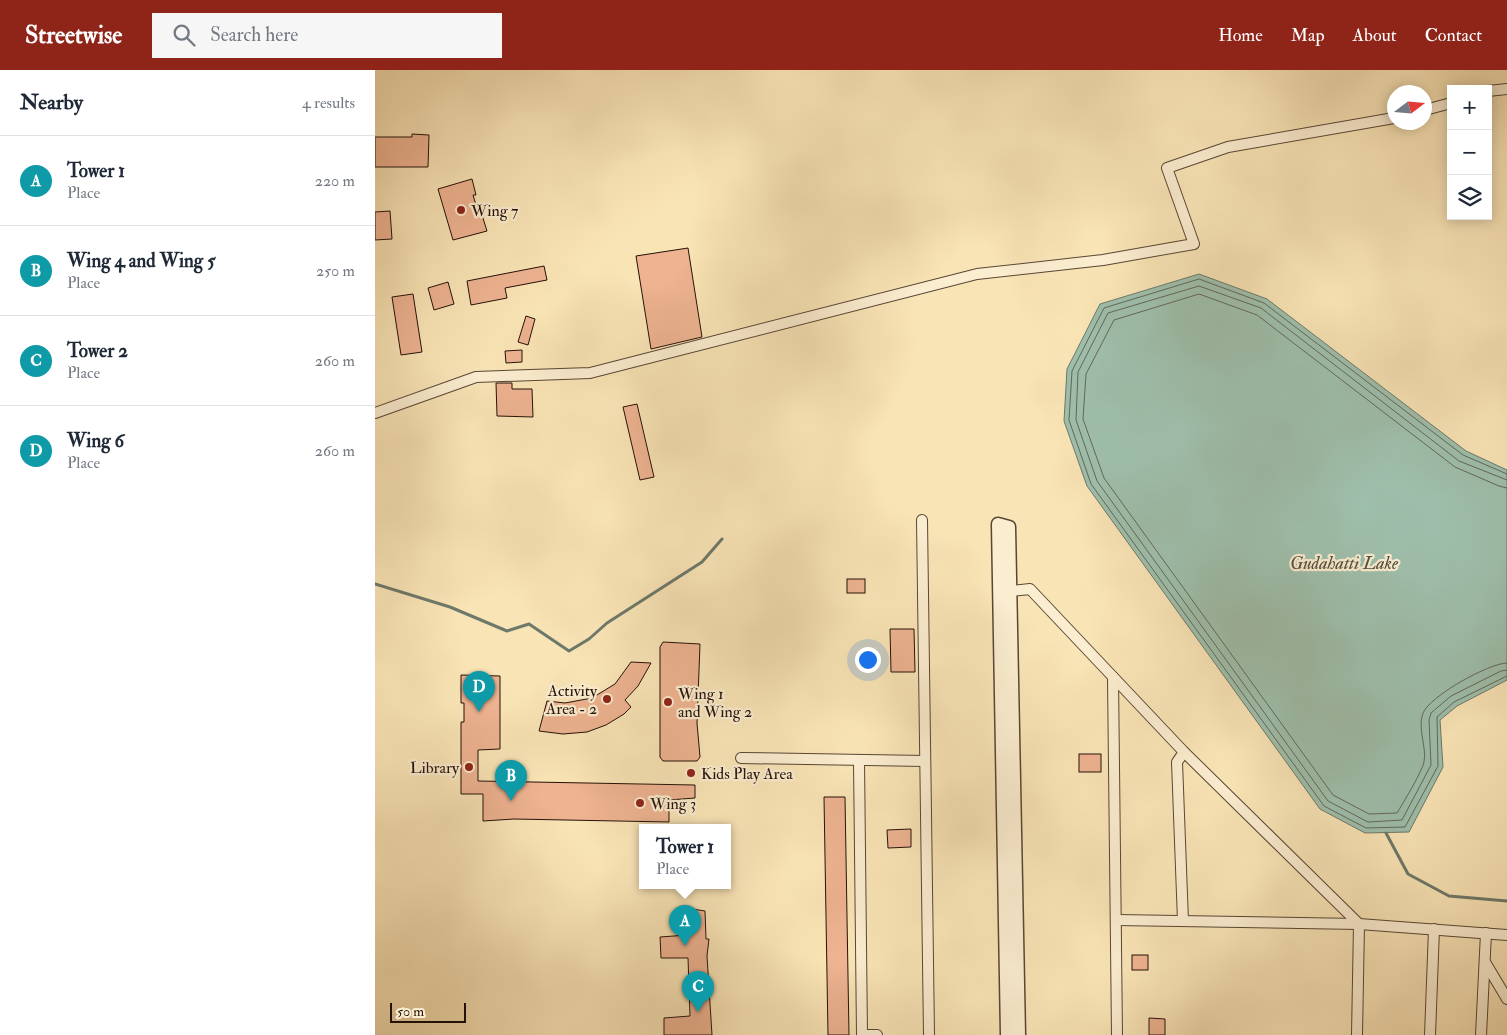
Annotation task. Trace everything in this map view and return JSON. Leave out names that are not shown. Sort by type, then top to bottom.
[{"type":"street","points":[[1492,91],[1507,89]]},
{"type":"street","points":[[1432,108],[1447,103]]},
{"type":"street","points":[[375,413],[476,376],[590,373],[977,274],[1103,260],[1194,244],[1167,168],[1228,147],[1387,119]]},
{"type":"street","points":[[922,520],[929,1035]]},
{"type":"street","points":[[1007,1035],[998,524],[1009,527],[1019,1035]]},
{"type":"street","points":[[1011,591],[1031,590],[1184,752],[1359,924],[1357,1035]]},
{"type":"street","points":[[1113,677],[1117,1035]]},
{"type":"street","points":[[1183,921],[1177,762],[1184,752]]},
{"type":"street","points":[[741,758],[925,760]]},
{"type":"street","points":[[859,760],[862,1035],[877,1035]]},
{"type":"street","points":[[1116,920],[1359,924],[1507,935]]},
{"type":"street","points":[[1431,1035],[1434,929]]},
{"type":"street","points":[[1481,1035],[1486,933]]},
{"type":"street","points":[[1484,961],[1507,999]]},
{"type":"water","name":"Gudahatti Lake","points":[[1199,274],[1267,299],[1466,451],[1507,470],[1507,680],[1457,706],[1440,720],[1443,767],[1409,832],[1365,833],[1320,809],[1087,486],[1064,421],[1067,369],[1100,304]]},
{"type":"building","points":[[412,134],[429,135],[428,167],[375,167],[375,137],[412,137]]},
{"type":"building","name":"Wing 7","points":[[472,179],[476,195],[473,195],[479,215],[482,215],[487,231],[453,240],[438,189]]},
{"type":"building","points":[[390,211],[392,239],[375,240],[375,212]]},
{"type":"building","points":[[688,248],[702,337],[651,349],[636,256]]},
{"type":"building","points":[[544,266],[547,280],[505,288],[507,298],[471,305],[467,281]]},
{"type":"building","points":[[448,282],[454,304],[434,310],[428,288]]},
{"type":"building","points":[[413,294],[422,352],[401,355],[392,297]]},
{"type":"building","points":[[526,316],[535,319],[528,345],[518,342]]},
{"type":"building","points":[[522,350],[522,362],[506,363],[505,351]]},
{"type":"building","points":[[496,383],[512,383],[512,389],[532,389],[533,417],[497,416]]},
{"type":"building","points":[[637,404],[654,477],[640,480],[623,407]]},
{"type":"building","points":[[847,579],[865,579],[865,593],[847,593]]},
{"type":"building","points":[[890,629],[914,629],[915,672],[891,672]]},
{"type":"building","name":"Wing 1 and Wing 2","points":[[663,642],[700,644],[697,723],[700,757],[697,761],[663,761],[660,757],[660,647]]},
{"type":"building","name":"Activity Area - 2","points":[[631,662],[651,663],[638,686],[625,700],[631,707],[624,714],[606,725],[587,732],[563,734],[539,731],[547,701],[565,703],[592,698],[615,684]]},
{"type":"building","points":[[461,675],[500,676],[500,749],[478,750],[478,781],[695,785],[695,798],[669,800],[669,822],[514,819],[483,821],[483,794],[461,794],[461,722],[464,722],[464,703],[461,703]]},
{"type":"building","points":[[1079,754],[1101,754],[1101,772],[1079,772]]},
{"type":"building","points":[[824,797],[845,797],[849,1035],[828,1035]]},
{"type":"building","points":[[911,829],[911,847],[888,848],[887,830]]},
{"type":"building","points":[[686,908],[705,911],[706,939],[709,939],[707,956],[712,1035],[664,1035],[664,1018],[690,1016],[688,958],[661,958],[660,937],[687,935]]},
{"type":"building","points":[[1132,955],[1148,955],[1148,970],[1132,970]]},
{"type":"building","points":[[1149,1018],[1165,1019],[1165,1035],[1149,1035]]},
{"type":"waterway","points":[[375,584],[450,607],[507,631],[529,624],[569,651],[589,639],[607,623],[702,562],[722,539]]},
{"type":"waterway","points":[[1386,833],[1408,874],[1449,896],[1507,901]]},
{"type":"place","name":"Wing 7","points":[[461,210]]},
{"type":"place","name":"Activity Area - 2","points":[[607,699]]},
{"type":"place","name":"Wing 1 and Wing 2","points":[[668,702]]},
{"type":"place","name":"Wing 6","points":[[479,712]]},
{"type":"place","name":"Library","points":[[469,767]]},
{"type":"place","name":"Kids Play Area","points":[[691,773]]},
{"type":"place","name":"Wing 4 and Wing 5","points":[[511,801]]},
{"type":"place","name":"Wing 3","points":[[640,803]]},
{"type":"place","name":"Tower 1","points":[[685,946]]},
{"type":"place","name":"Tower 2","points":[[698,1012]]}]
